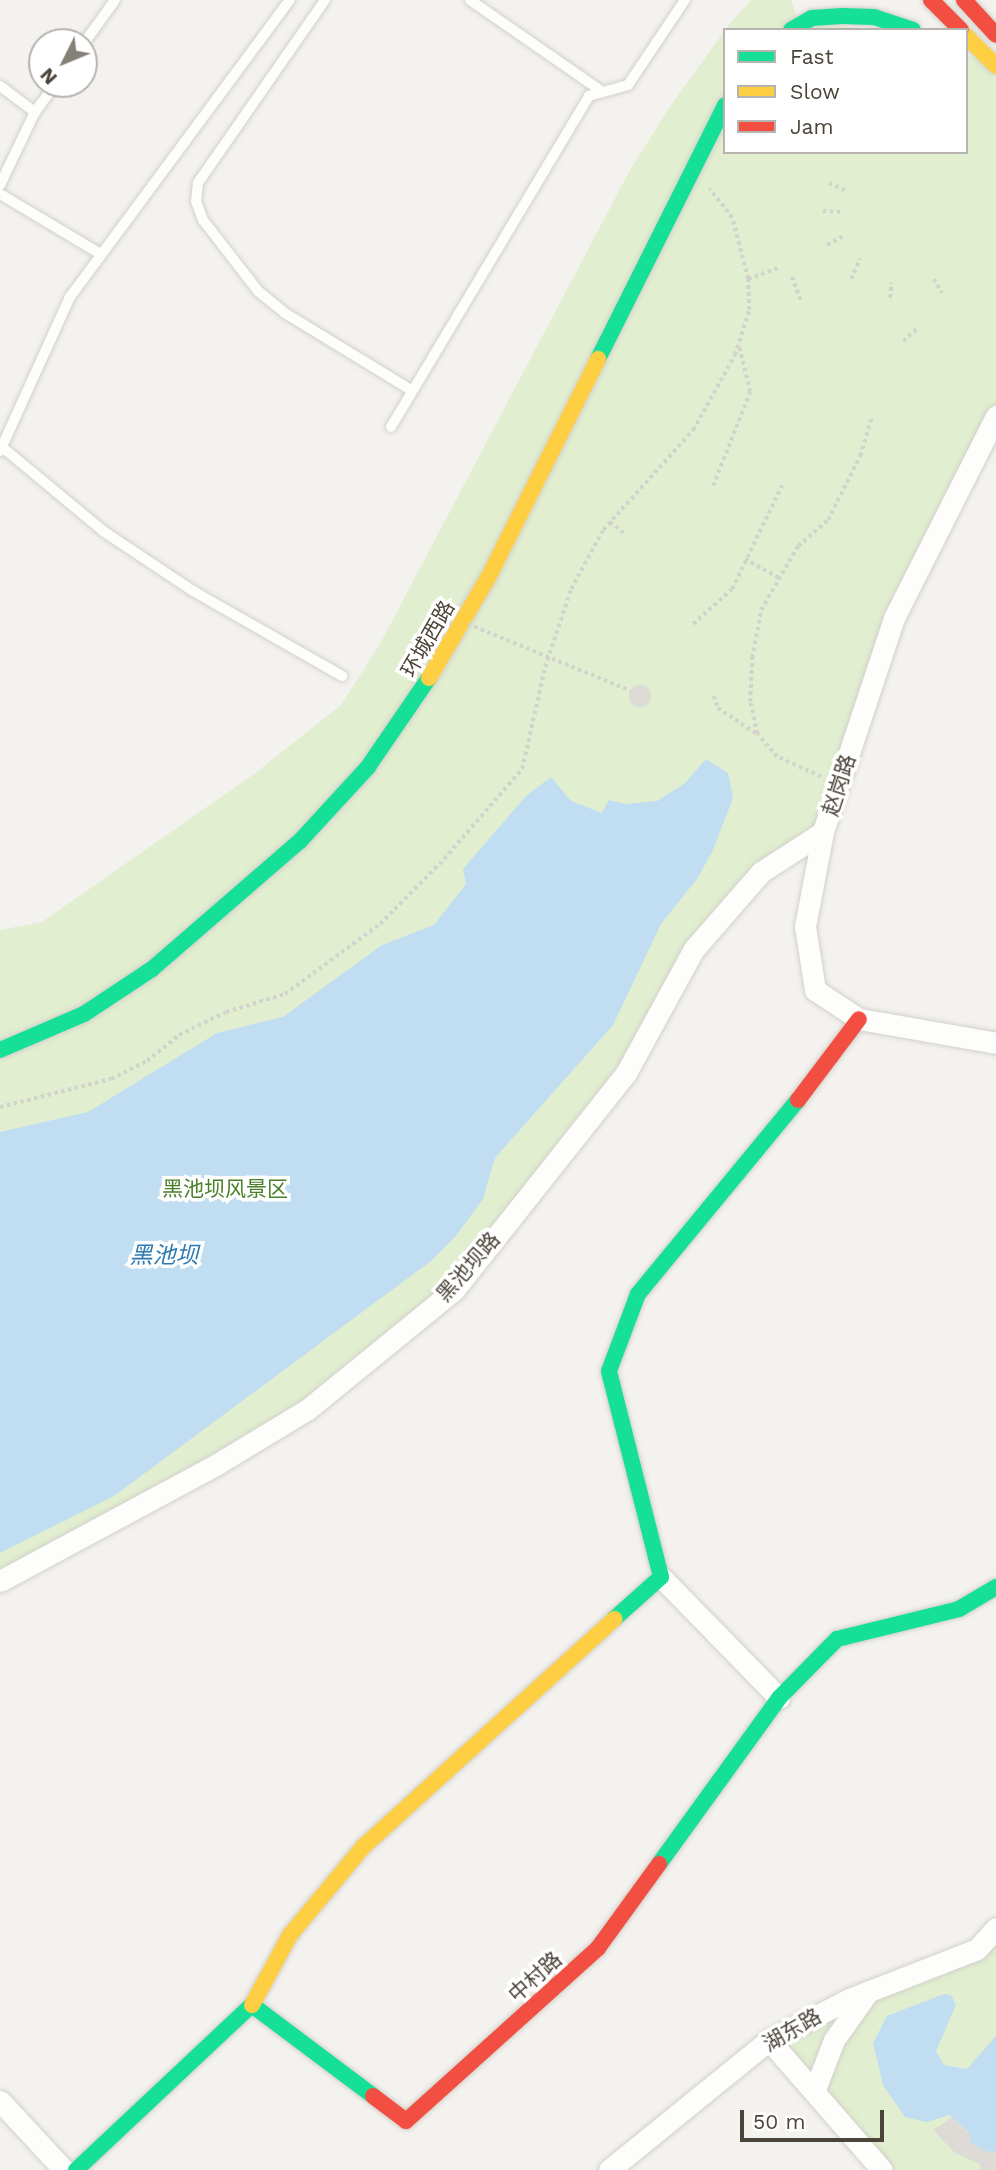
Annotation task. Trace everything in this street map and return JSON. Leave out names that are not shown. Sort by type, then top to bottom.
[{"type":"street","points":[[807,0],[812,19]]},
{"type":"street","points":[[931,0],[959,28]]},
{"type":"street","points":[[967,3],[996,22]]},
{"type":"street","points":[[967,3],[996,35]]},
{"type":"street","points":[[795,28],[812,19],[874,17],[906,28]]},
{"type":"street","points":[[968,38],[996,67]]},
{"type":"street","points":[[968,55],[996,67]]},
{"type":"street","name":"环城西路","points":[[0,1050],[84,1014],[152,969],[300,841],[368,767],[421,693],[489,576],[723,109]]},
{"type":"street","name":"赵岗路","points":[[996,416],[894,618],[824,832],[805,926],[815,990],[859,1019],[996,1043]]},
{"type":"street","name":"黑池坝路","points":[[0,1581],[217,1464],[308,1409],[454,1290],[626,1073],[694,949],[761,872],[824,832]]},
{"type":"street","points":[[779,1698],[661,1577],[609,1371],[638,1294],[790,1111],[859,1019]]},
{"type":"street","points":[[76,2170],[253,2006],[290,1935],[364,1846],[661,1577]]},
{"type":"street","name":"中村路","points":[[253,2006],[406,2121],[598,1948],[779,1698],[837,1639],[959,1609],[996,1587]]},
{"type":"street","name":"湖东路","points":[[609,2170],[769,2040],[868,1992],[977,1949],[996,1928]]},
{"type":"street","points":[[814,2092],[834,2040],[868,1992]]},
{"type":"street","points":[[769,2040],[882,2170]]},
{"type":"street","points":[[0,2101],[64,2170]]},
{"type":"lane","points":[[95,28],[115,0]]},
{"type":"lane","points":[[290,0],[156,183],[99,253],[41,352],[1,449],[103,531],[181,584],[342,676]]},
{"type":"lane","points":[[325,0],[198,183],[196,201],[202,220],[258,291],[285,313],[411,390]]},
{"type":"lane","points":[[470,0],[600,90]]},
{"type":"lane","points":[[391,427],[589,96],[600,90],[620,89],[635,79],[685,0]]},
{"type":"lane","points":[[0,86],[35,111]]},
{"type":"lane","points":[[0,185],[35,111],[44,98]]},
{"type":"lane","points":[[0,194],[99,253]]},
{"type":"path","points":[[0,1107],[111,1079],[147,1061],[179,1035],[226,1012],[285,994],[380,924],[444,859],[522,769],[561,614],[610,522],[682,446],[738,345],[749,310],[748,279],[727,209],[692,173]]},
{"type":"path","points":[[829,183],[847,191]]},
{"type":"path","points":[[823,211],[842,212]]},
{"type":"path","points":[[827,245],[843,236]]},
{"type":"path","points":[[851,279],[860,259]]},
{"type":"path","points":[[748,279],[779,268]]},
{"type":"path","points":[[792,277],[801,300]]},
{"type":"path","points":[[934,279],[942,293]]},
{"type":"path","points":[[890,298],[891,283]]},
{"type":"path","points":[[903,341],[919,327]]},
{"type":"path","points":[[713,485],[750,392],[738,345]]},
{"type":"path","points":[[757,734],[750,702],[752,659],[761,610],[798,546],[828,520],[860,456],[872,416]]},
{"type":"path","points":[[693,624],[732,589],[782,485]]},
{"type":"path","points":[[610,522],[624,533]]},
{"type":"path","points":[[745,559],[779,578]]},
{"type":"path","points":[[468,624],[631,691]]},
{"type":"path","points":[[714,696],[718,708],[757,734],[777,757],[839,785]]},
{"type":"green space","points":[[751,0],[791,0],[799,25],[867,28],[727,28]]},
{"type":"green space","name":"黑池坝风景区","points":[[723,33],[723,154],[968,154],[968,55],[996,68],[996,416],[894,618],[823,832],[761,872],[694,949],[626,1073],[454,1290],[308,1409],[0,1581],[0,930],[42,922],[254,774],[341,705],[380,644],[630,170],[669,108]]},
{"type":"green space","points":[[996,1928],[996,2170],[882,2170],[769,2040],[920,1974]]},
{"type":"water","name":"黑池坝","points":[[706,759],[728,773],[733,798],[713,850],[697,879],[661,924],[613,1025],[495,1158],[483,1199],[455,1237],[431,1261],[114,1496],[0,1553],[0,1132],[88,1112],[217,1033],[283,1017],[382,945],[434,925],[466,884],[463,869],[526,796],[551,777],[571,801],[602,813],[609,800],[626,804],[657,801],[684,784]]},
{"type":"water","points":[[944,1994],[951,1995],[956,2005],[936,2051],[944,2065],[967,2069],[996,2036],[996,2151],[987,2152],[971,2143],[968,2132],[949,2115],[927,2122],[905,2117],[883,2085],[873,2043],[887,2016]]},
{"type":"building","points":[[640,685],[650,692],[651,696],[644,706],[640,707],[630,700],[629,696],[636,686]]},
{"type":"building","points":[[952,2117],[968,2133],[971,2143],[987,2152],[996,2151],[996,2170],[981,2170],[980,2164],[955,2153],[933,2130]]},
{"type":"traffic: fast","points":[[794,28],[812,18],[842,16],[874,17],[907,28]]},
{"type":"traffic: fast","points":[[598,359],[723,109]]},
{"type":"traffic: fast","points":[[0,1050],[84,1014],[152,969],[300,841],[368,767],[429,678]]},
{"type":"traffic: fast","points":[[614,1619],[661,1577],[609,1371],[638,1294],[798,1100]]},
{"type":"traffic: fast","points":[[659,1864],[779,1698],[837,1639],[959,1609],[996,1587]]},
{"type":"traffic: fast","points":[[76,2170],[252,2005],[373,2096]]},
{"type":"traffic: slow","points":[[968,38],[996,66]]},
{"type":"traffic: slow","points":[[429,678],[489,576],[598,359]]},
{"type":"traffic: slow","points":[[252,2005],[290,1935],[364,1846],[614,1619]]},
{"type":"traffic: jam","points":[[931,0],[959,28]]},
{"type":"traffic: jam","points":[[964,0],[996,35]]},
{"type":"traffic: jam","points":[[798,1100],[859,1019]]},
{"type":"traffic: jam","points":[[373,2096],[406,2121],[598,1948],[659,1864]]}]
